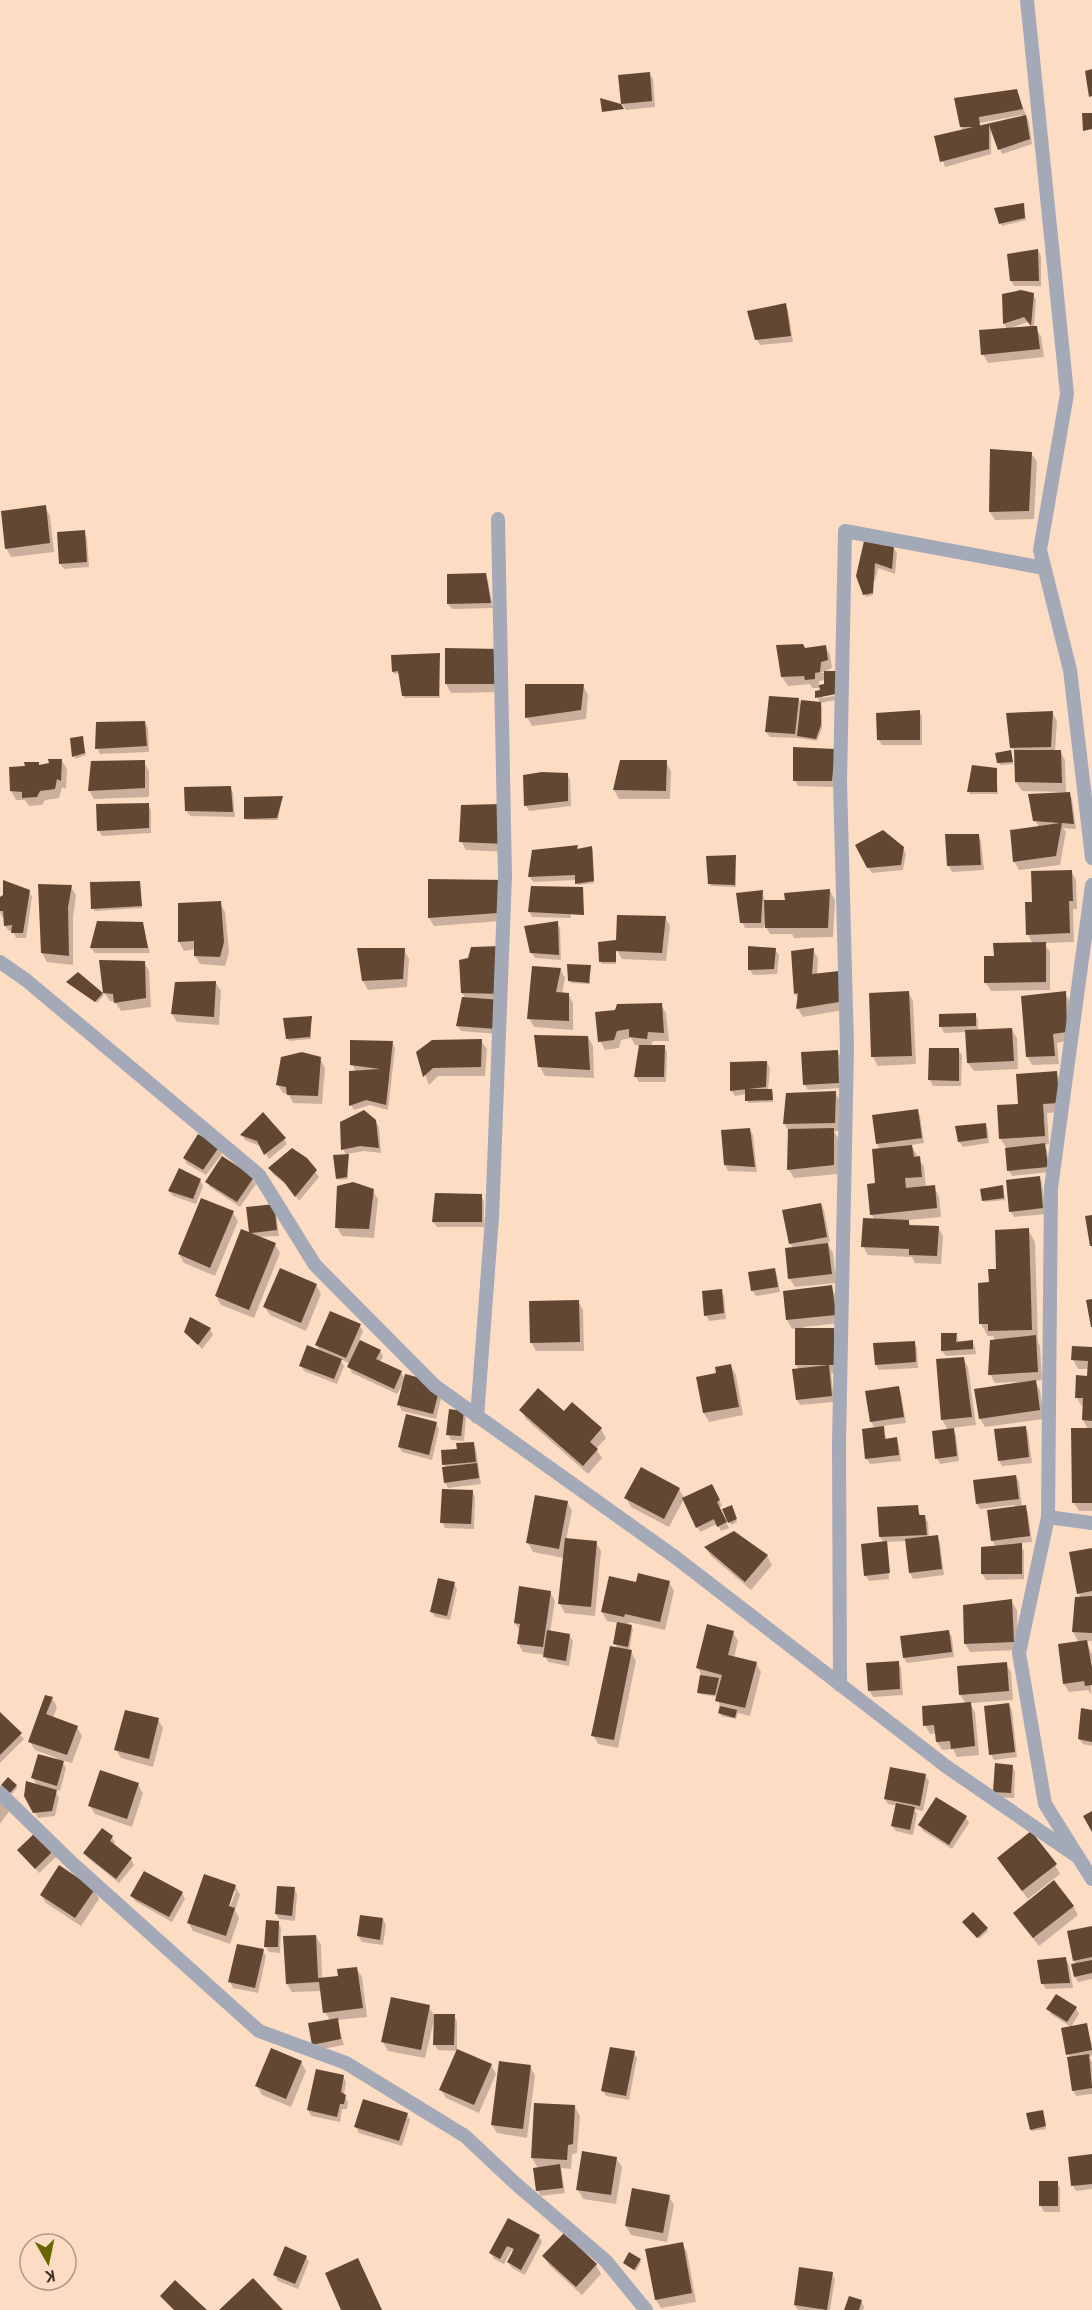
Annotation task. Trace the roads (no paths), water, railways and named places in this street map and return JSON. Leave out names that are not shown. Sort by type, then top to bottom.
[{"type":"street","points":[[1027,0],[1067,394],[1040,550],[1070,670],[1092,858]]},
{"type":"street","points":[[477,1417],[492,1218],[506,876],[498,519]]},
{"type":"street","points":[[840,1685],[839,1441],[847,1047],[840,783],[845,531],[1044,568]]},
{"type":"street","points":[[1092,885],[1051,1188],[1048,1517],[1019,1653],[1045,1804],[1092,1880]]},
{"type":"street","points":[[0,962],[26,980],[259,1175],[315,1265],[435,1386],[675,1557],[947,1767],[1078,1857]]},
{"type":"street","points":[[1048,1517],[1092,1523]]},
{"type":"street","points":[[0,1793],[72,1863],[259,2031],[346,2063],[465,2136],[516,2184],[606,2261],[646,2310]]}]
